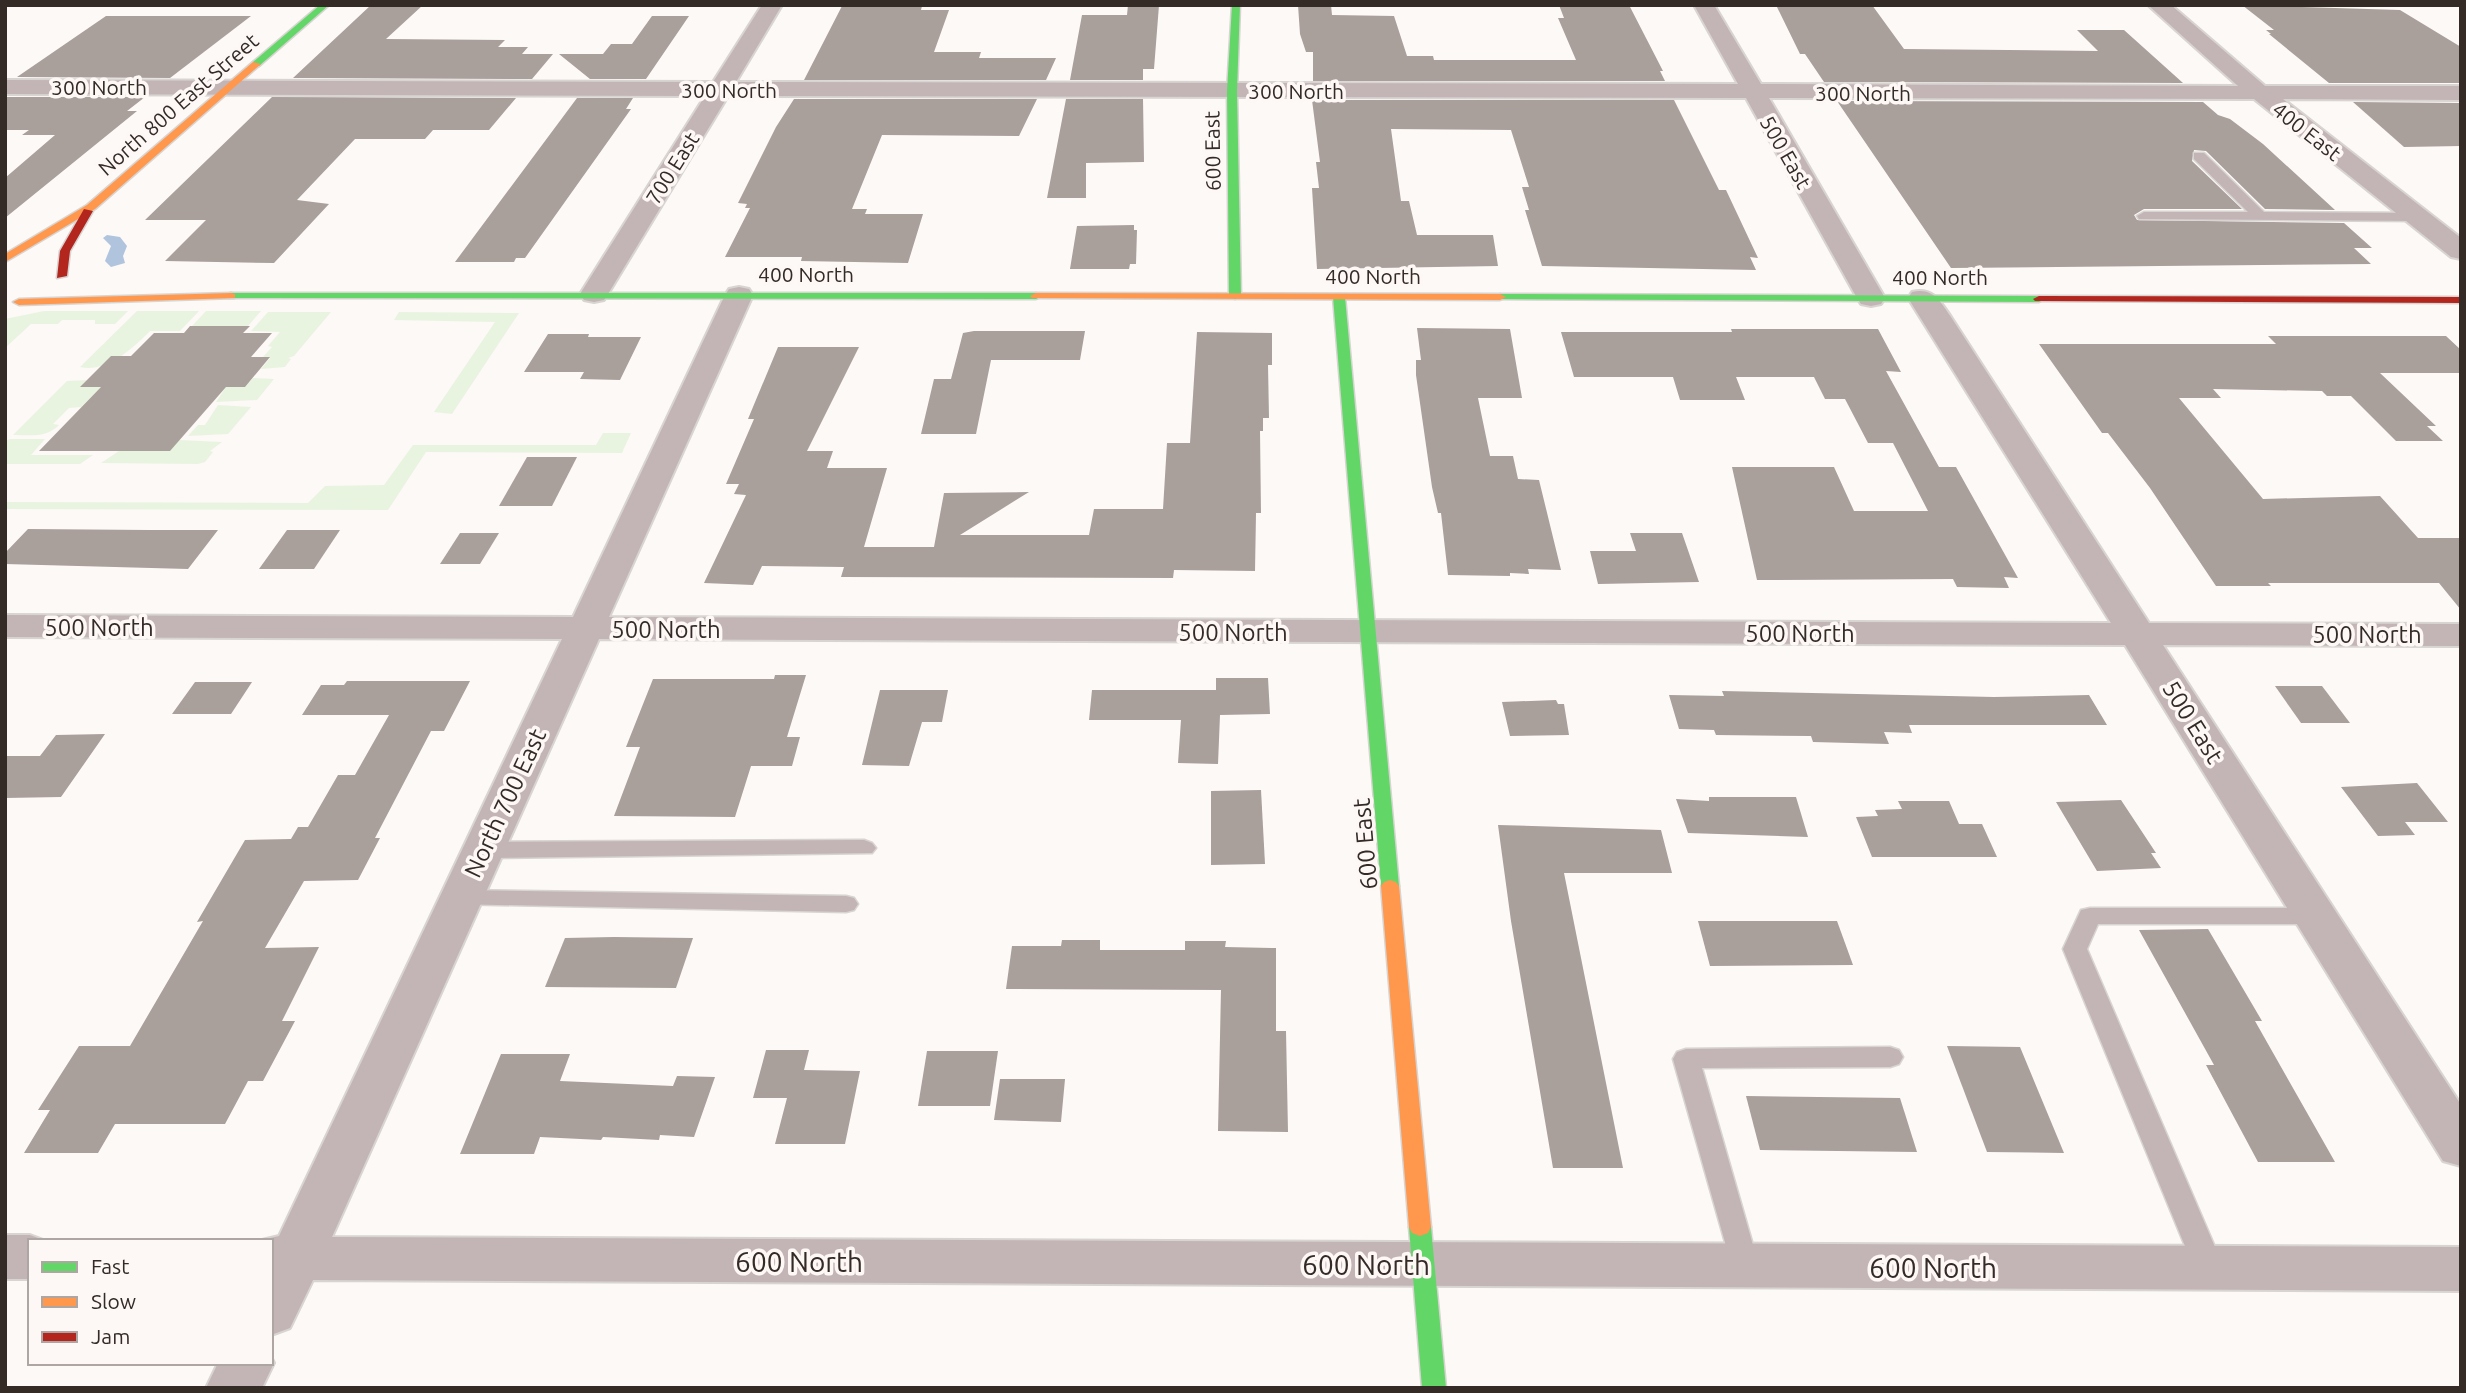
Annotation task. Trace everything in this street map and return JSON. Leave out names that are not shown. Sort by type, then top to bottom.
[{"type":"street","name":"North 800 East Street","points":[[91,206],[325,5]]},
{"type":"street","name":"700 East","points":[[594,294],[772,5]]},
{"type":"street","name":"600 East","points":[[1235,296],[1232,91],[1236,5]]},
{"type":"street","name":"500 East","points":[[1704,5],[1751,93],[1871,298]]},
{"type":"street","name":"400 East","points":[[2158,5],[2259,92],[2461,251]]},
{"type":"street","name":"300 North","points":[[5,87],[2461,93]]},
{"type":"street","points":[[5,261],[91,206]]},
{"type":"street","points":[[12,303],[50,288],[60,272],[69,242],[91,206]]},
{"type":"street","points":[[5,261],[60,272],[285,294]]},
{"type":"street","points":[[12,303],[285,294]]},
{"type":"street","name":"400 North","points":[[285,294],[2461,300]]},
{"type":"street","name":"North 700 East","points":[[273,1304],[285,1258],[462,898],[739,295]]},
{"type":"street","name":"600 East","points":[[1339,297],[1434,1388]]},
{"type":"street","name":"500 East","points":[[1922,298],[1937,317],[2461,1147]]},
{"type":"street","name":"500 North","points":[[5,626],[2461,635]]},
{"type":"street","points":[[5,1257],[28,1257]]},
{"type":"street","name":"600 North","points":[[285,1258],[2461,1269]]},
{"type":"street","points":[[234,1388],[245,1365]]},
{"type":"lane","points":[[2199,156],[2260,216]]},
{"type":"lane","points":[[2144,216],[2417,217]]},
{"type":"lane","points":[[484,850],[864,848]]},
{"type":"lane","points":[[462,898],[846,904]]},
{"type":"lane","points":[[2209,1268],[2075,949],[2090,916],[2315,916]]},
{"type":"lane","points":[[1744,1266],[1686,1059],[1891,1057]]},
{"type":"green space","points":[[44,311],[128,311],[115,324],[95,324],[95,320],[62,320],[58,324],[31,324],[5,348],[5,319]]},
{"type":"green space","points":[[137,311],[199,311],[180,331],[150,331],[110,363],[90,368],[80,367]]},
{"type":"green space","points":[[206,311],[261,311],[248,326],[192,326]]},
{"type":"green space","points":[[268,312],[331,312],[294,356],[288,358],[291,359],[285,367],[261,369],[270,358],[263,357],[272,347],[268,346],[280,332],[251,331]]},
{"type":"green space","points":[[399,312],[519,313],[452,414],[434,412],[495,322],[394,320]]},
{"type":"green space","points":[[253,378],[274,379],[257,400],[216,402],[226,387],[245,387]]},
{"type":"green space","points":[[87,380],[81,387],[101,387],[81,407],[69,408],[53,424],[59,425],[54,429],[38,435],[13,435],[67,381]]},
{"type":"green space","points":[[218,405],[251,407],[228,434],[188,436],[198,425],[205,425]]},
{"type":"green space","points":[[603,433],[631,433],[622,453],[426,452],[388,510],[5,509],[5,502],[308,503],[325,486],[384,485],[413,445],[596,445]]},
{"type":"green space","points":[[45,439],[31,455],[93,455],[80,464],[5,464],[5,441]]},
{"type":"green space","points":[[179,440],[222,442],[210,451],[213,452],[205,462],[198,464],[101,463],[119,451]]},
{"type":"water","points":[[107,235],[120,237],[127,246],[123,256],[125,263],[111,267],[105,261],[111,246],[103,238]]},
{"type":"building","points":[[371,5],[423,5],[386,39],[505,40],[498,47],[528,47],[522,54],[553,54],[532,79],[293,78]]},
{"type":"building","points":[[1128,5],[1159,5],[1154,69],[1143,69],[1143,80],[1070,80],[1082,15],[1127,15]]},
{"type":"building","points":[[1298,5],[1331,5],[1332,15],[1394,16],[1407,56],[1433,56],[1434,60],[1576,60],[1558,18],[1564,18],[1559,5],[1629,5],[1663,71],[1660,71],[1665,81],[1313,81],[1313,52],[1306,52],[1300,34]]},
{"type":"building","points":[[1776,5],[1872,5],[1904,49],[2098,51],[2077,30],[2124,30],[2183,83],[1824,82],[1805,54],[1800,54]]},
{"type":"building","points":[[2242,5],[2400,10],[2461,47],[2461,83],[2329,83],[2269,34],[2266,30],[2274,30]]},
{"type":"building","points":[[842,6],[922,6],[921,10],[949,10],[934,52],[981,52],[979,58],[1056,58],[1046,80],[804,80]]},
{"type":"building","points":[[106,16],[251,16],[170,78],[17,77]]},
{"type":"building","points":[[652,16],[689,16],[646,79],[590,79],[559,54],[603,54],[611,44],[632,44]]},
{"type":"building","points":[[5,97],[145,97],[127,111],[137,111],[5,218],[5,178],[55,135],[22,135],[29,130],[5,130]]},
{"type":"building","points":[[272,97],[516,98],[489,130],[433,130],[425,139],[355,139],[297,200],[329,204],[274,263],[165,261],[206,220],[145,220]]},
{"type":"building","points":[[577,98],[633,98],[626,109],[631,109],[525,258],[516,258],[514,262],[455,262]]},
{"type":"building","points":[[794,99],[1037,99],[1019,136],[882,135],[852,209],[867,209],[865,214],[923,214],[908,263],[801,261],[802,257],[725,257],[750,208],[745,208],[747,204],[738,203],[776,127]]},
{"type":"building","points":[[1066,99],[1143,99],[1144,162],[1086,163],[1086,198],[1047,198]]},
{"type":"building","points":[[1312,100],[1674,100],[1719,190],[1726,190],[1758,258],[1750,257],[1756,270],[1542,266],[1525,210],[1529,210],[1522,187],[1529,187],[1511,130],[1391,129],[1401,201],[1409,201],[1417,235],[1493,235],[1498,266],[1317,269],[1312,188],[1319,188],[1316,162],[1320,162]]},
{"type":"building","points":[[1837,101],[2203,102],[2263,144],[2335,210],[2265,209],[2206,151],[2194,150],[2192,161],[2242,209],[2144,209],[2134,215],[2137,220],[2344,223],[2372,248],[2354,248],[2371,264],[1951,268]]},
{"type":"building","points":[[2353,102],[2461,103],[2461,146],[2404,147]]},
{"type":"building","points":[[1134,225],[1134,230],[1137,230],[1136,264],[1130,264],[1129,269],[1070,269],[1077,226]]},
{"type":"building","points":[[190,326],[250,326],[243,333],[272,333],[251,357],[270,357],[245,387],[226,387],[170,451],[39,451],[101,387],[80,387],[111,356],[131,356],[154,333],[184,333]]},
{"type":"building","points":[[1417,328],[1510,329],[1522,398],[1478,398],[1490,456],[1513,456],[1518,479],[1539,480],[1561,570],[1528,569],[1529,574],[1510,573],[1510,576],[1448,575],[1441,513],[1438,513],[1432,487],[1416,375],[1416,360],[1421,360]]},
{"type":"building","points":[[1731,329],[1878,329],[1901,372],[1886,371],[1939,467],[1956,467],[2018,578],[2004,577],[2009,588],[1957,587],[1953,579],[1757,580],[1732,467],[1834,467],[1854,511],[1928,511],[1893,443],[1868,443],[1845,399],[1825,399],[1814,377],[1736,377],[1745,400],[1680,400],[1673,377],[1574,377],[1561,332],[1732,332]]},
{"type":"building","points":[[1085,331],[1080,360],[991,360],[976,434],[921,434],[934,379],[951,379],[963,333]]},
{"type":"building","points":[[1197,332],[1272,333],[1272,365],[1268,365],[1269,418],[1263,418],[1263,431],[1260,431],[1261,513],[1256,513],[1255,571],[1174,570],[1173,578],[841,577],[844,567],[762,566],[753,585],[704,583],[746,495],[734,494],[739,484],[726,484],[754,419],[748,419],[778,347],[859,347],[807,451],[833,451],[827,468],[887,468],[864,547],[934,547],[944,493],[1029,492],[960,535],[1089,535],[1094,509],[1163,509],[1167,443],[1190,443]]},
{"type":"building","points":[[548,334],[641,337],[620,380],[580,379],[584,372],[524,372]]},
{"type":"building","points":[[2268,336],[2446,336],[2461,350],[2461,373],[2380,373],[2436,426],[2427,426],[2443,441],[2396,441],[2351,396],[2327,396],[2322,391],[2213,389],[2221,398],[2179,398],[2263,499],[2380,496],[2418,538],[2461,538],[2461,610],[2439,583],[2268,583],[2271,586],[2216,586],[2150,488],[2108,433],[2102,433],[2039,344],[2276,344]]},
{"type":"building","points":[[527,457],[577,457],[552,506],[499,506]]},
{"type":"building","points":[[28,529],[218,530],[188,569],[5,564],[5,553]]},
{"type":"building","points":[[287,530],[340,530],[314,569],[259,569]]},
{"type":"building","points":[[460,533],[499,533],[480,564],[440,564]]},
{"type":"building","points":[[1630,533],[1682,533],[1699,582],[1598,584],[1590,551],[1636,551]]},
{"type":"building","points":[[775,675],[806,675],[787,737],[800,737],[792,766],[751,766],[735,817],[614,816],[640,747],[626,747],[653,679],[774,679]]},
{"type":"building","points":[[1216,678],[1268,678],[1270,714],[1220,715],[1218,764],[1178,763],[1181,720],[1089,720],[1092,690],[1216,690]]},
{"type":"building","points":[[347,681],[470,681],[444,731],[431,731],[375,838],[380,838],[358,880],[304,881],[265,948],[319,947],[282,1021],[295,1021],[263,1081],[248,1081],[225,1124],[115,1124],[98,1153],[24,1153],[50,1110],[38,1110],[79,1046],[130,1046],[203,921],[197,922],[245,840],[291,839],[298,827],[308,827],[338,775],[355,775],[389,715],[302,715],[321,685],[344,685]]},
{"type":"building","points":[[195,682],[252,682],[231,714],[172,714]]},
{"type":"building","points":[[2275,686],[2322,686],[2350,723],[2301,723]]},
{"type":"building","points":[[880,690],[948,690],[942,722],[922,722],[909,766],[862,765]]},
{"type":"building","points":[[1722,691],[1994,697],[2089,695],[2107,725],[1909,725],[1912,733],[1884,732],[1889,744],[1813,742],[1811,736],[1716,735],[1714,730],[1679,729],[1669,695],[1724,696]]},
{"type":"building","points":[[1556,700],[1558,704],[1564,704],[1569,735],[1510,736],[1502,702]]},
{"type":"building","points":[[105,734],[61,797],[5,798],[5,756],[40,756],[56,735]]},
{"type":"building","points":[[2417,783],[2448,822],[2405,822],[2415,835],[2378,836],[2341,787]]},
{"type":"building","points":[[1261,790],[1265,864],[1211,865],[1211,791]]},
{"type":"building","points":[[1709,797],[1796,797],[1808,837],[1688,833],[1676,799],[1709,801]]},
{"type":"building","points":[[2121,800],[2156,853],[2151,853],[2161,868],[2097,871],[2056,802]]},
{"type":"building","points":[[1898,801],[1949,801],[1959,824],[1982,824],[1997,857],[1872,857],[1856,817],[1878,816],[1875,810],[1902,809]]},
{"type":"building","points":[[1498,825],[1661,830],[1672,873],[1564,873],[1623,1168],[1553,1168],[1511,921]]},
{"type":"building","points":[[1698,921],[1837,921],[1853,965],[1710,966]]},
{"type":"building","points":[[2208,929],[2262,1021],[2255,1021],[2335,1162],[2258,1162],[2206,1065],[2214,1065],[2139,930]]},
{"type":"building","points":[[565,938],[693,938],[676,988],[545,987]]},
{"type":"building","points":[[1062,940],[1100,940],[1100,950],[1185,950],[1185,941],[1226,941],[1225,947],[1276,948],[1276,1031],[1286,1031],[1288,1132],[1218,1131],[1221,990],[1006,989],[1012,946],[1061,946]]},
{"type":"building","points":[[1947,1046],[2020,1047],[2064,1153],[1987,1152]]},
{"type":"building","points":[[766,1050],[809,1050],[804,1070],[860,1071],[845,1144],[775,1144],[787,1098],[753,1098]]},
{"type":"building","points":[[927,1051],[998,1051],[990,1106],[918,1106]]},
{"type":"building","points":[[501,1054],[570,1054],[560,1081],[673,1086],[677,1076],[715,1077],[694,1137],[660,1135],[659,1140],[603,1137],[601,1140],[540,1137],[534,1154],[460,1154]]},
{"type":"building","points":[[1000,1079],[1065,1079],[1061,1122],[994,1120]]},
{"type":"building","points":[[1746,1096],[1900,1098],[1917,1152],[1760,1150]]},
{"type":"traffic: fast","points":[[256,64],[325,5]]},
{"type":"traffic: fast","points":[[1235,296],[1232,91],[1236,5]]},
{"type":"traffic: fast","points":[[231,296],[1036,296]]},
{"type":"traffic: fast","points":[[1339,297],[1390,886]]},
{"type":"traffic: fast","points":[[1500,297],[2039,299]]},
{"type":"traffic: fast","points":[[1420,1227],[1434,1388]]},
{"type":"traffic: slow","points":[[5,259],[91,207],[256,64]]},
{"type":"traffic: slow","points":[[19,302],[231,296]]},
{"type":"traffic: slow","points":[[1036,296],[1500,297]]},
{"type":"traffic: slow","points":[[1390,886],[1420,1227]]},
{"type":"traffic: jam","points":[[61,276],[65,251],[88,211]]},
{"type":"traffic: jam","points":[[2039,299],[2461,300]]}]
